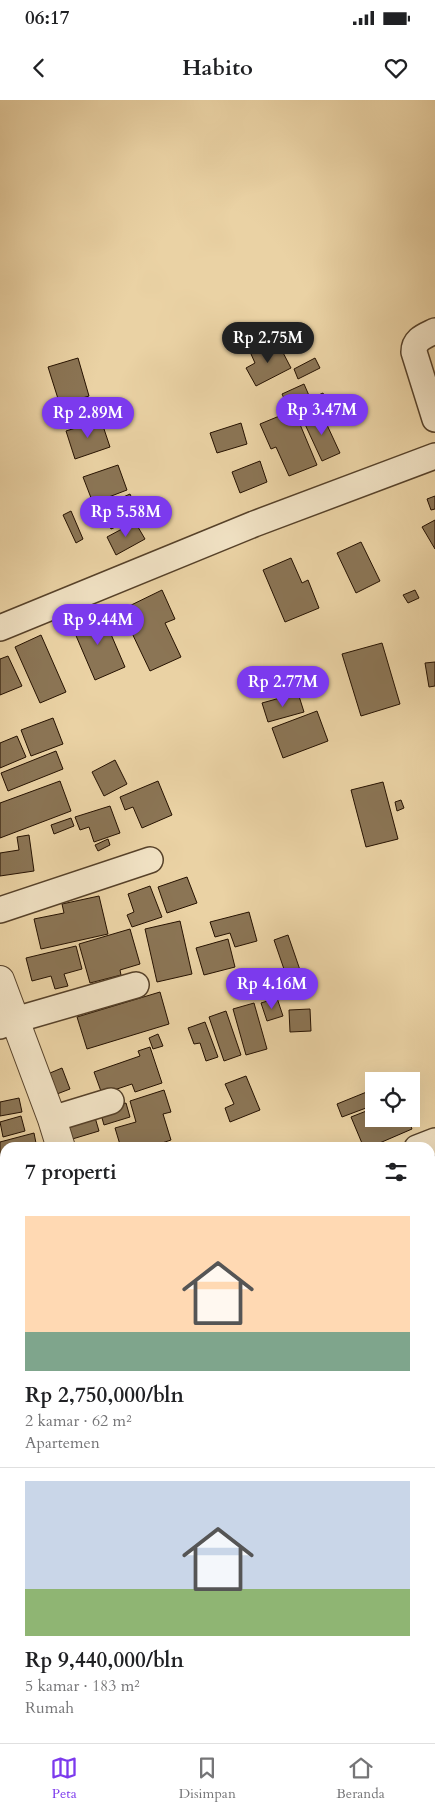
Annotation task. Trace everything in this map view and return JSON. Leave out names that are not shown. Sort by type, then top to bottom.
[{"type":"street","points":[[435,331],[415,343],[414,352],[435,419]]},
{"type":"street","points":[[0,628],[254,524],[435,456]]},
{"type":"street","points":[[0,910],[150,860]]},
{"type":"street","points":[[0,980],[7,1023],[52,1119],[59,1142]]},
{"type":"street","points":[[7,1023],[136,985]]},
{"type":"street","points":[[52,1119],[111,1101]]},
{"type":"building","points":[[277,341],[291,368],[256,386],[246,368],[255,363],[251,354]]},
{"type":"building","points":[[78,358],[89,396],[60,405],[48,367]]},
{"type":"building","points":[[315,358],[320,368],[298,379],[294,369]]},
{"type":"building","points":[[304,384],[314,407],[300,414],[295,403],[288,407],[282,394]]},
{"type":"building","points":[[323,393],[328,405],[319,409],[314,397]]},
{"type":"building","points":[[294,410],[317,465],[289,476],[276,447],[271,449],[260,424]]},
{"type":"building","points":[[321,412],[340,453],[322,461],[303,420]]},
{"type":"building","points":[[101,420],[110,447],[75,459],[66,431]]},
{"type":"building","points":[[241,423],[247,444],[217,453],[210,433]]},
{"type":"building","points":[[260,461],[267,482],[240,493],[232,472]]},
{"type":"building","points":[[118,465],[127,490],[93,503],[83,477]]},
{"type":"building","points":[[130,494],[140,516],[111,529],[101,507]]},
{"type":"building","points":[[435,496],[435,509],[431,510],[427,499]]},
{"type":"building","points":[[71,511],[83,539],[76,543],[63,515]]},
{"type":"building","points":[[435,520],[435,549],[422,527]]},
{"type":"building","points":[[135,522],[145,539],[116,555],[107,537]]},
{"type":"building","points":[[361,542],[380,581],[356,593],[337,553]]},
{"type":"building","points":[[291,558],[302,583],[308,580],[319,608],[285,622],[263,570]]},
{"type":"building","points":[[162,590],[175,619],[165,623],[181,657],[150,671],[121,610]]},
{"type":"building","points":[[415,590],[419,598],[408,603],[403,595]]},
{"type":"building","points":[[101,611],[125,667],[95,680],[71,624]]},
{"type":"building","points":[[41,635],[66,692],[40,703],[15,647]]},
{"type":"building","points":[[382,643],[400,704],[361,716],[342,654]]},
{"type":"building","points":[[8,656],[22,686],[0,695],[0,659]]},
{"type":"building","points":[[435,662],[435,686],[429,687],[425,663]]},
{"type":"building","points":[[298,693],[304,712],[268,722],[262,703]]},
{"type":"building","points":[[317,711],[328,741],[283,758],[272,728]]},
{"type":"building","points":[[53,718],[63,744],[31,756],[21,730]]},
{"type":"building","points":[[17,736],[26,757],[0,768],[0,743]]},
{"type":"building","points":[[56,751],[63,769],[8,791],[1,773]]},
{"type":"building","points":[[115,760],[127,784],[104,796],[92,772]]},
{"type":"building","points":[[60,781],[71,811],[0,838],[0,803]]},
{"type":"building","points":[[158,781],[172,815],[142,828],[133,807],[125,810],[120,797]]},
{"type":"building","points":[[383,782],[398,839],[366,847],[351,790]]},
{"type":"building","points":[[401,800],[404,808],[397,811],[395,802]]},
{"type":"building","points":[[110,806],[120,833],[94,842],[89,827],[80,830],[75,817]]},
{"type":"building","points":[[71,818],[74,826],[54,834],[51,825]]},
{"type":"building","points":[[29,835],[34,871],[0,876],[0,853],[19,850],[17,837]]},
{"type":"building","points":[[108,839],[110,845],[98,851],[95,845]]},
{"type":"building","points":[[187,877],[197,903],[167,913],[158,887]]},
{"type":"building","points":[[150,886],[162,917],[132,927],[127,915],[134,912],[128,894]]},
{"type":"building","points":[[99,896],[108,934],[41,949],[34,919],[64,913],[62,904]]},
{"type":"building","points":[[249,912],[257,941],[235,947],[230,933],[215,937],[210,922]]},
{"type":"building","points":[[180,921],[192,974],[157,982],[145,929]]},
{"type":"building","points":[[130,929],[140,964],[120,970],[121,975],[90,983],[79,944]]},
{"type":"building","points":[[288,935],[300,970],[286,975],[274,940]]},
{"type":"building","points":[[228,939],[235,967],[204,975],[196,948]]},
{"type":"building","points":[[76,946],[82,969],[64,974],[68,986],[55,989],[51,976],[32,981],[26,958]]},
{"type":"building","points":[[251,976],[255,989],[234,996],[230,983]]},
{"type":"building","points":[[160,992],[169,1024],[87,1049],[77,1017]]},
{"type":"building","points":[[277,998],[283,1016],[267,1021],[261,1003]]},
{"type":"building","points":[[254,1003],[267,1049],[246,1055],[233,1009]]},
{"type":"building","points":[[310,1009],[311,1031],[290,1032],[289,1010]]},
{"type":"building","points":[[226,1011],[241,1055],[224,1061],[209,1017]]},
{"type":"building","points":[[205,1022],[218,1057],[206,1061],[200,1043],[194,1044],[188,1028]]},
{"type":"building","points":[[158,1034],[163,1046],[153,1049],[149,1038]]},
{"type":"building","points":[[150,1047],[162,1083],[135,1092],[132,1084],[102,1094],[94,1072],[140,1056],[138,1051]]},
{"type":"building","points":[[62,1068],[70,1089],[57,1094],[50,1073]]},
{"type":"building","points":[[246,1076],[260,1110],[230,1122],[225,1108],[234,1104],[225,1084]]},
{"type":"building","points":[[164,1090],[171,1112],[163,1114],[171,1140],[165,1142],[119,1142],[115,1128],[136,1122],[130,1101]]},
{"type":"building","points":[[365,1093],[365,1108],[342,1117],[337,1104]]},
{"type":"building","points":[[19,1098],[22,1112],[0,1116],[0,1102]]},
{"type":"building","points":[[126,1103],[130,1117],[104,1125],[100,1111]]},
{"type":"building","points":[[365,1112],[365,1127],[411,1127],[412,1129],[382,1142],[361,1142],[351,1117]]},
{"type":"building","points":[[94,1114],[99,1131],[69,1140],[64,1123]]},
{"type":"building","points":[[21,1116],[25,1131],[3,1137],[0,1122]]},
{"type":"building","points":[[34,1133],[36,1142],[0,1142]]}]
